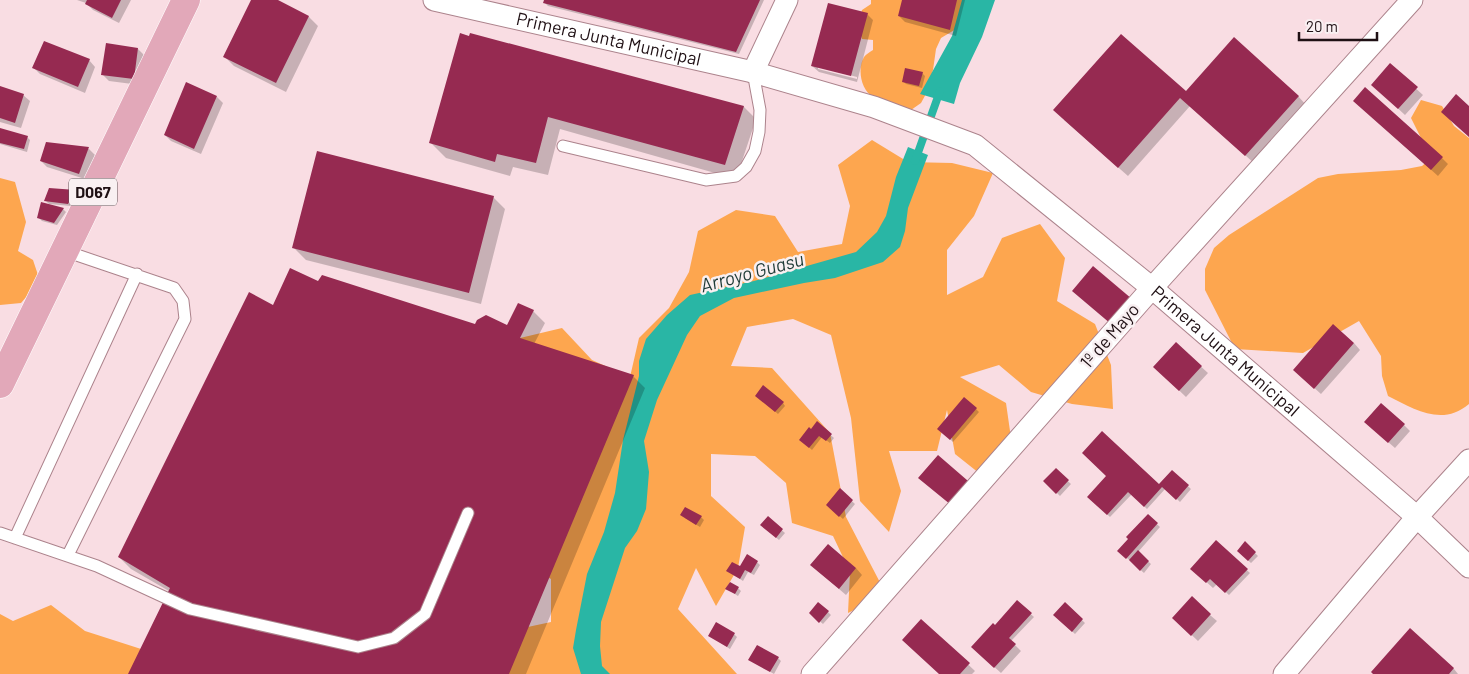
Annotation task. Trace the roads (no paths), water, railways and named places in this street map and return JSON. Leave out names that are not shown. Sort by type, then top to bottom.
[{"type":"main road","name":"D067","points":[[0,384],[186,0]]},
{"type":"street","name":"Primera Junta Municipal","points":[[434,0],[753,72],[874,108],[975,144],[1152,288],[1416,517],[1469,567]]},
{"type":"street","points":[[753,72],[787,0]]},
{"type":"street","name":"1º de Mayo","points":[[812,674],[1152,288],[1412,0]]},
{"type":"street","points":[[1284,674],[1416,517],[1469,460]]},
{"type":"lane","points":[[563,146],[706,180],[736,176],[746,167],[755,151],[759,132],[760,110],[753,72]]},
{"type":"lane","points":[[65,251],[138,274],[174,288],[184,301],[185,319],[68,555]]},
{"type":"lane","points":[[15,538],[138,274]]},
{"type":"lane","points":[[0,533],[97,566],[190,609],[358,647],[394,638],[425,614],[468,513]]},
{"type":"waterway","name":"Arroyo Guasu","points":[[915,161],[940,91]]}]
